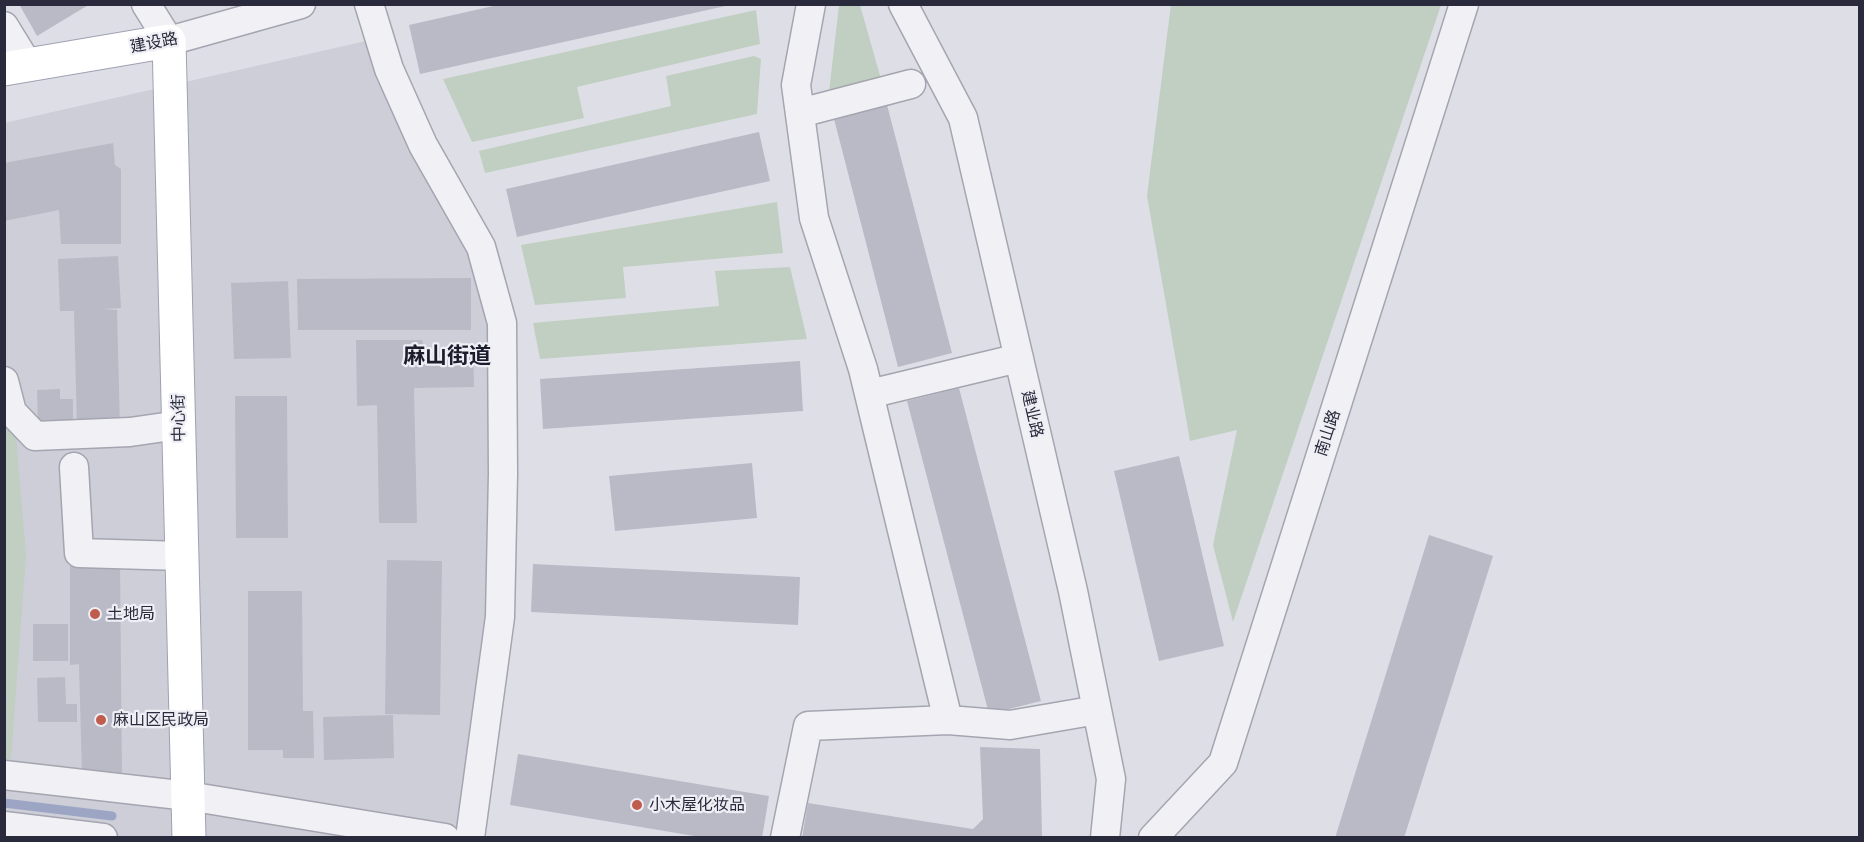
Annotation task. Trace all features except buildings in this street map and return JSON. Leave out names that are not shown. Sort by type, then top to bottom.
[{"type":"main road","name":"建设路","points":[[16,67],[169,41]]},
{"type":"main road","name":"中心街","points":[[169,41],[189,837]]},
{"type":"street","points":[[146,4],[169,41]]},
{"type":"street","name":"建设路","points":[[169,41],[301,4]]},
{"type":"street","points":[[369,4],[389,69],[423,145],[481,247],[502,323],[503,474],[500,617],[470,837]]},
{"type":"street","points":[[811,4],[796,85],[814,218],[863,369],[948,720]]},
{"type":"street","name":"建业路","points":[[903,4],[963,118],[1072,591],[1111,779],[1105,837]]},
{"type":"street","name":"南山路","points":[[1153,837],[1223,763],[1464,4]]},
{"type":"street","points":[[4,26],[16,67]]},
{"type":"street","points":[[800,113],[911,84]]},
{"type":"street","points":[[869,394],[1019,358]]},
{"type":"street","points":[[4,381],[12,412],[34,436],[130,432],[179,425]]},
{"type":"street","points":[[74,467],[79,553],[182,556]]},
{"type":"street","points":[[785,837],[808,726],[948,720],[1010,725],[1097,710]]},
{"type":"street","points":[[4,775],[188,796],[445,837]]},
{"type":"street","points":[[4,826],[104,837]]},
{"type":"shaded area","points":[[366,41],[463,239],[487,321],[490,379],[489,611],[456,837],[5,837],[4,123]]},
{"type":"green space","points":[[1171,4],[1441,5],[1233,622],[1213,545],[1237,430],[1190,441],[1147,196]]},
{"type":"green space","points":[[839,5],[860,5],[881,79],[829,92]]},
{"type":"green space","points":[[756,10],[760,44],[577,87],[584,118],[472,142],[443,79]]},
{"type":"green space","points":[[754,56],[761,59],[757,114],[485,173],[479,151],[671,106],[666,76]]},
{"type":"green space","points":[[777,202],[783,253],[623,267],[626,298],[535,305],[521,245]]},
{"type":"green space","points":[[790,267],[807,339],[540,359],[533,323],[719,306],[715,271]]},
{"type":"green space","points":[[15,424],[26,555],[11,759],[5,759],[4,426]]},
{"type":"waterway","points":[[4,803],[112,816]]},
{"type":"place","name":"土地局","points":[[95,614]]},
{"type":"place","name":"麻山区民政局","points":[[101,720]]},
{"type":"place","name":"小木屋化妆品","points":[[637,805]]},
{"type":"district","name":"麻山街道","points":[[447,356]]}]
